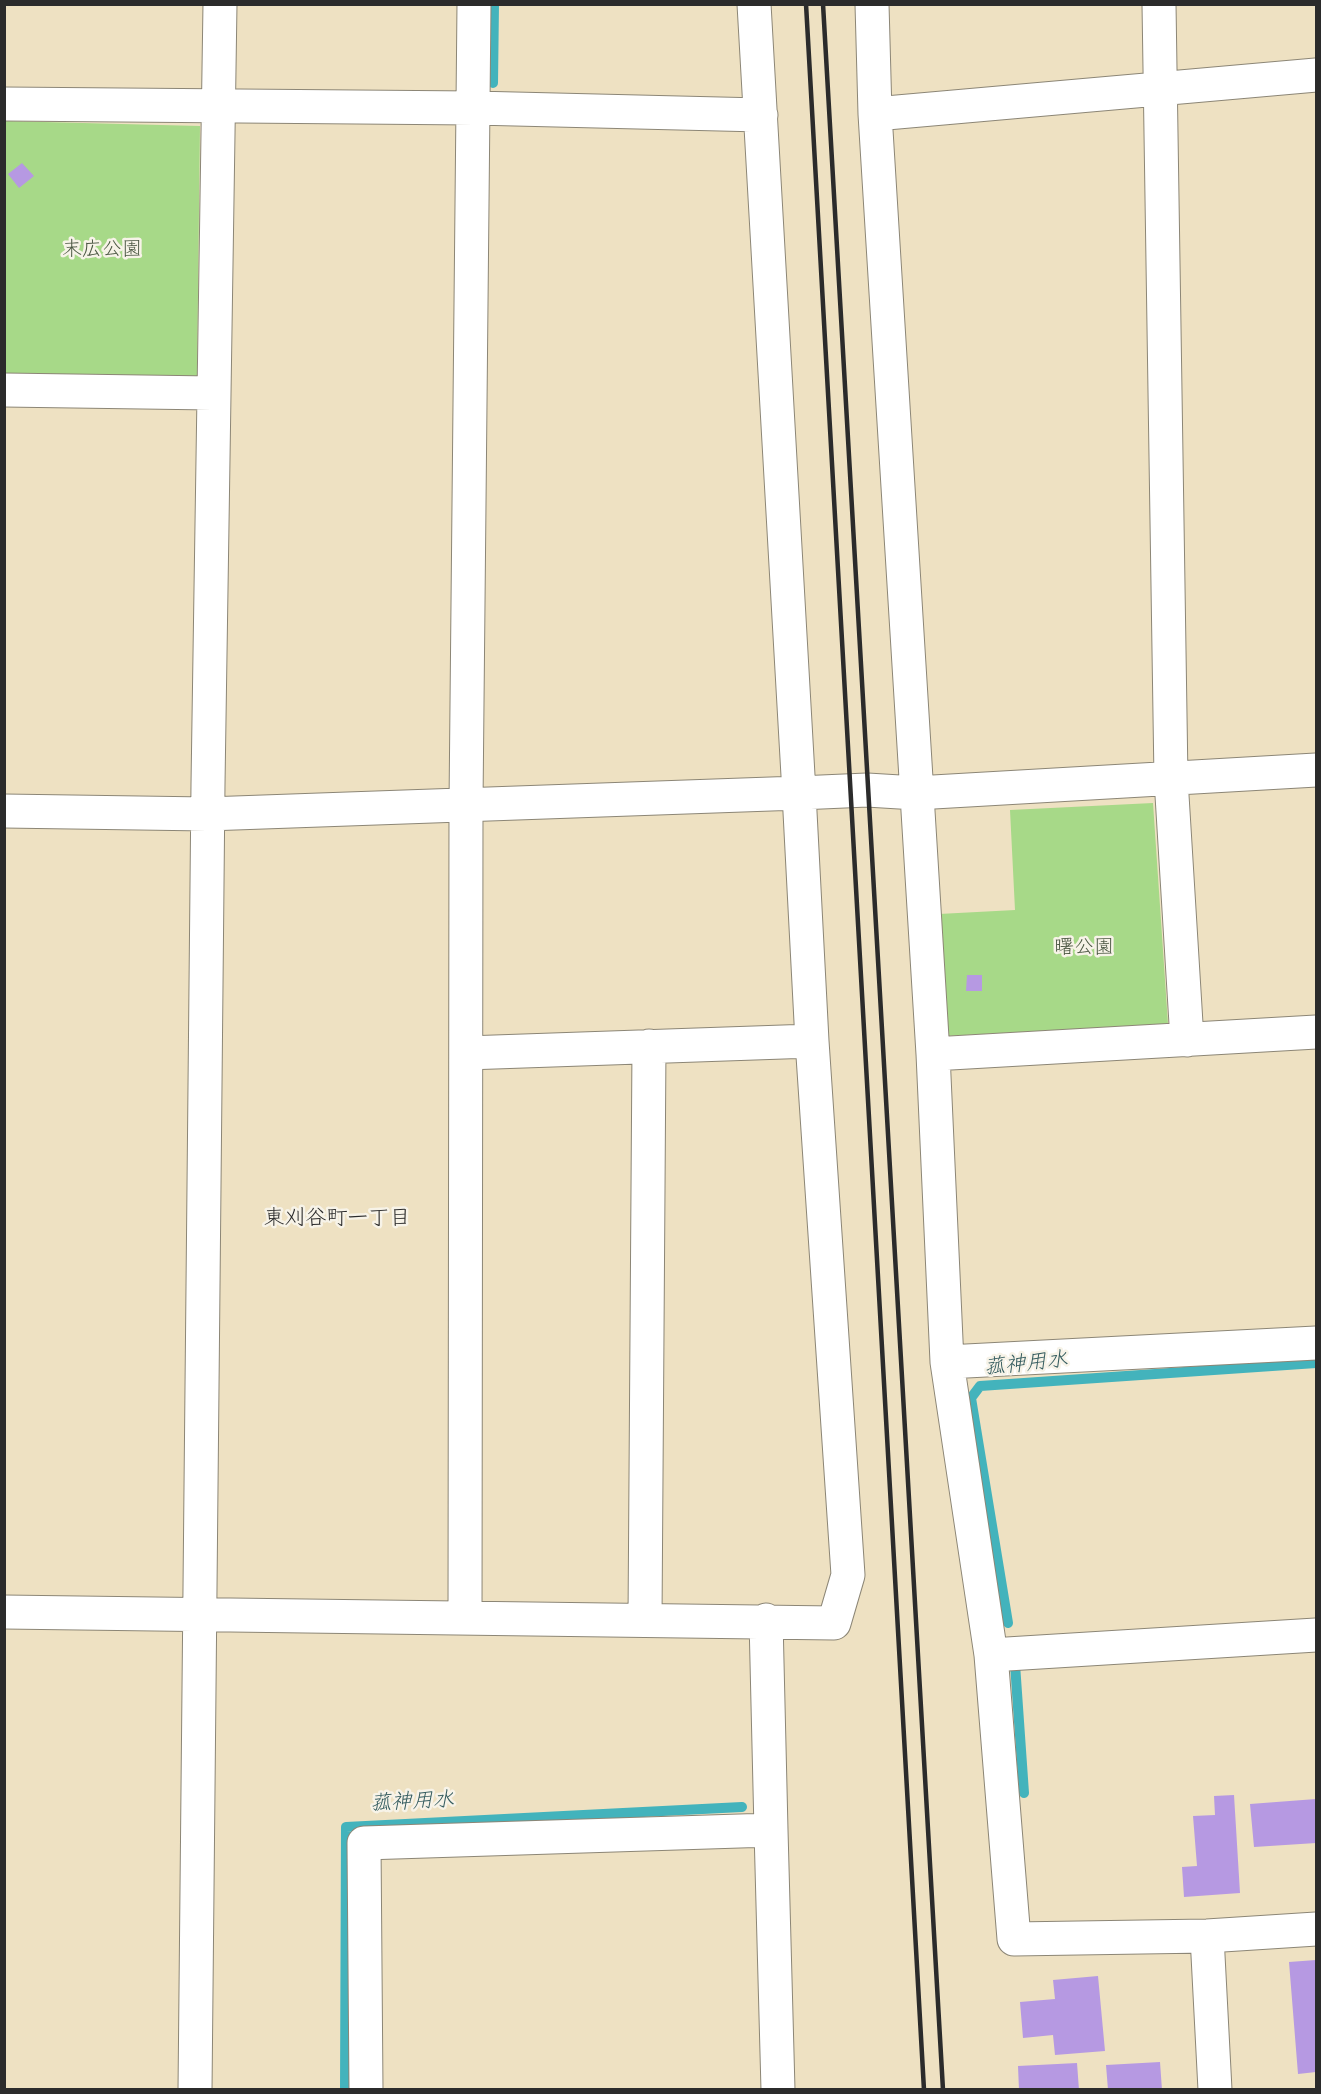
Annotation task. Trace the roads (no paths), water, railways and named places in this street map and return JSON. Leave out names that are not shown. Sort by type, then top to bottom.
[{"type":"street","points":[[195,2090],[202,1616],[212,393],[220,4]]},
{"type":"street","points":[[465,1617],[466,803],[474,4]]},
{"type":"street","points":[[4,1612],[202,1616],[766,1620],[834,1623],[848,1575],[812,1041],[753,4]]},
{"type":"street","points":[[872,4],[875,114],[933,1054],[947,1362],[990,1655],[1014,1939],[1207,1936],[1317,1929]]},
{"type":"street","points":[[1159,4],[1171,778],[1187,1040]]},
{"type":"street","points":[[875,114],[1317,75]]},
{"type":"street","points":[[4,104],[474,108],[761,115]]},
{"type":"street","points":[[4,390],[212,393]]},
{"type":"street","points":[[4,811],[207,814],[867,790],[916,793],[1317,770]]},
{"type":"street","points":[[933,1054],[1317,1032]]},
{"type":"street","points":[[466,1053],[812,1041]]},
{"type":"street","points":[[645,1619],[650,1046]]},
{"type":"street","points":[[947,1362],[1317,1343]]},
{"type":"street","points":[[766,1620],[778,2090]]},
{"type":"street","points":[[990,1655],[1317,1635]]},
{"type":"street","points":[[366,2090],[364,1843],[771,1830]]},
{"type":"street","points":[[1207,1936],[1215,2090]]},
{"type":"waterway","points":[[493,83],[494,4]]},
{"type":"waterway","name":"菰神用水","points":[[1008,1623],[971,1398],[980,1386],[1316,1363]]},
{"type":"waterway","name":"菰神用水","points":[[1015,1664],[1024,1793]]},
{"type":"waterway","name":"菰神用水","points":[[345,2090],[346,1827],[742,1807]]},
{"type":"railway","points":[[806,4],[924,2090]]},
{"type":"railway","points":[[823,4],[943,2090]]},
{"type":"district","name":"東刈谷町一丁目","points":[[337,1220]]},
{"type":"park label","name":"末広公園","points":[[102,252]]},
{"type":"park label","name":"曙公園","points":[[1084,950]]}]
